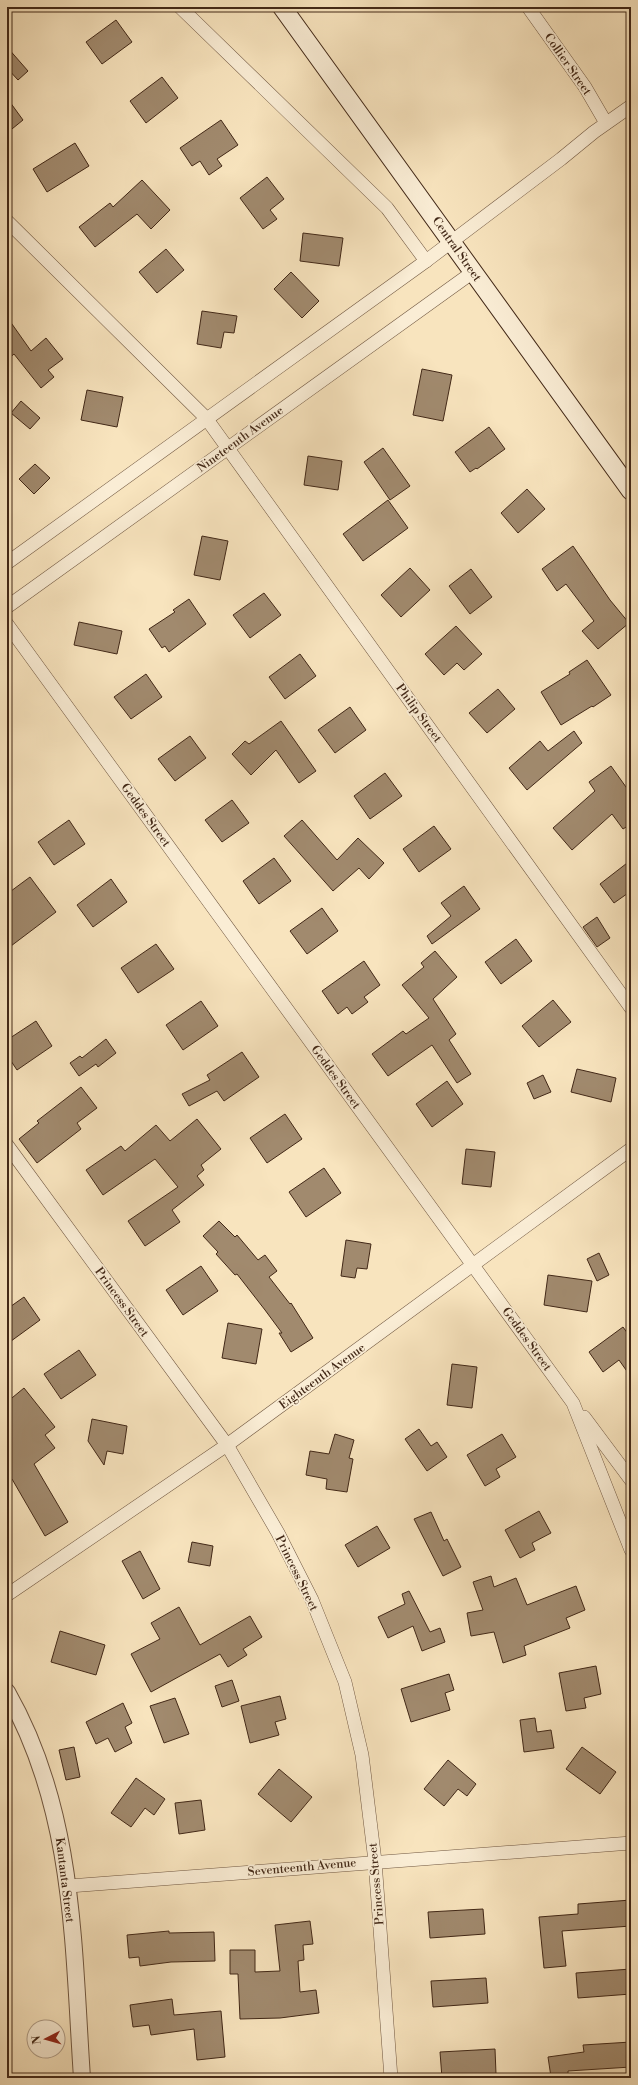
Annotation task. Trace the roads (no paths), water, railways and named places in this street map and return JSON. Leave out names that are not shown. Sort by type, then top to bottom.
[{"type":"main road","name":"Central Street","points":[[282,7],[631,491]]},
{"type":"street","points":[[180,7],[387,208],[426,260]]},
{"type":"street","name":"Collier Street","points":[[528,7],[585,87],[606,122]]},
{"type":"street","points":[[7,563],[426,260],[561,159],[606,122],[631,106]]},
{"type":"street","name":"Philip Street","points":[[7,221],[206,418],[631,1008]]},
{"type":"street","name":"Nineteenth Avenue","points":[[7,607],[227,447],[474,272]]},
{"type":"street","name":"Geddes Street","points":[[7,624],[573,1403],[631,1550]]},
{"type":"street","name":"Princess Street","points":[[7,1145],[227,1445],[278,1533],[312,1600],[345,1682],[362,1755],[375,1861],[391,2078]]},
{"type":"street","name":"Eighteenth Avenue","points":[[7,1596],[227,1445],[631,1149]]},
{"type":"street","points":[[573,1403],[631,1480]]},
{"type":"street","name":"Kantanta Street","points":[[7,1692],[29,1738],[50,1794],[61,1838],[68,1886],[82,2078]]},
{"type":"street","name":"Seventeenth Avenue","points":[[68,1886],[375,1861],[631,1843]]}]
